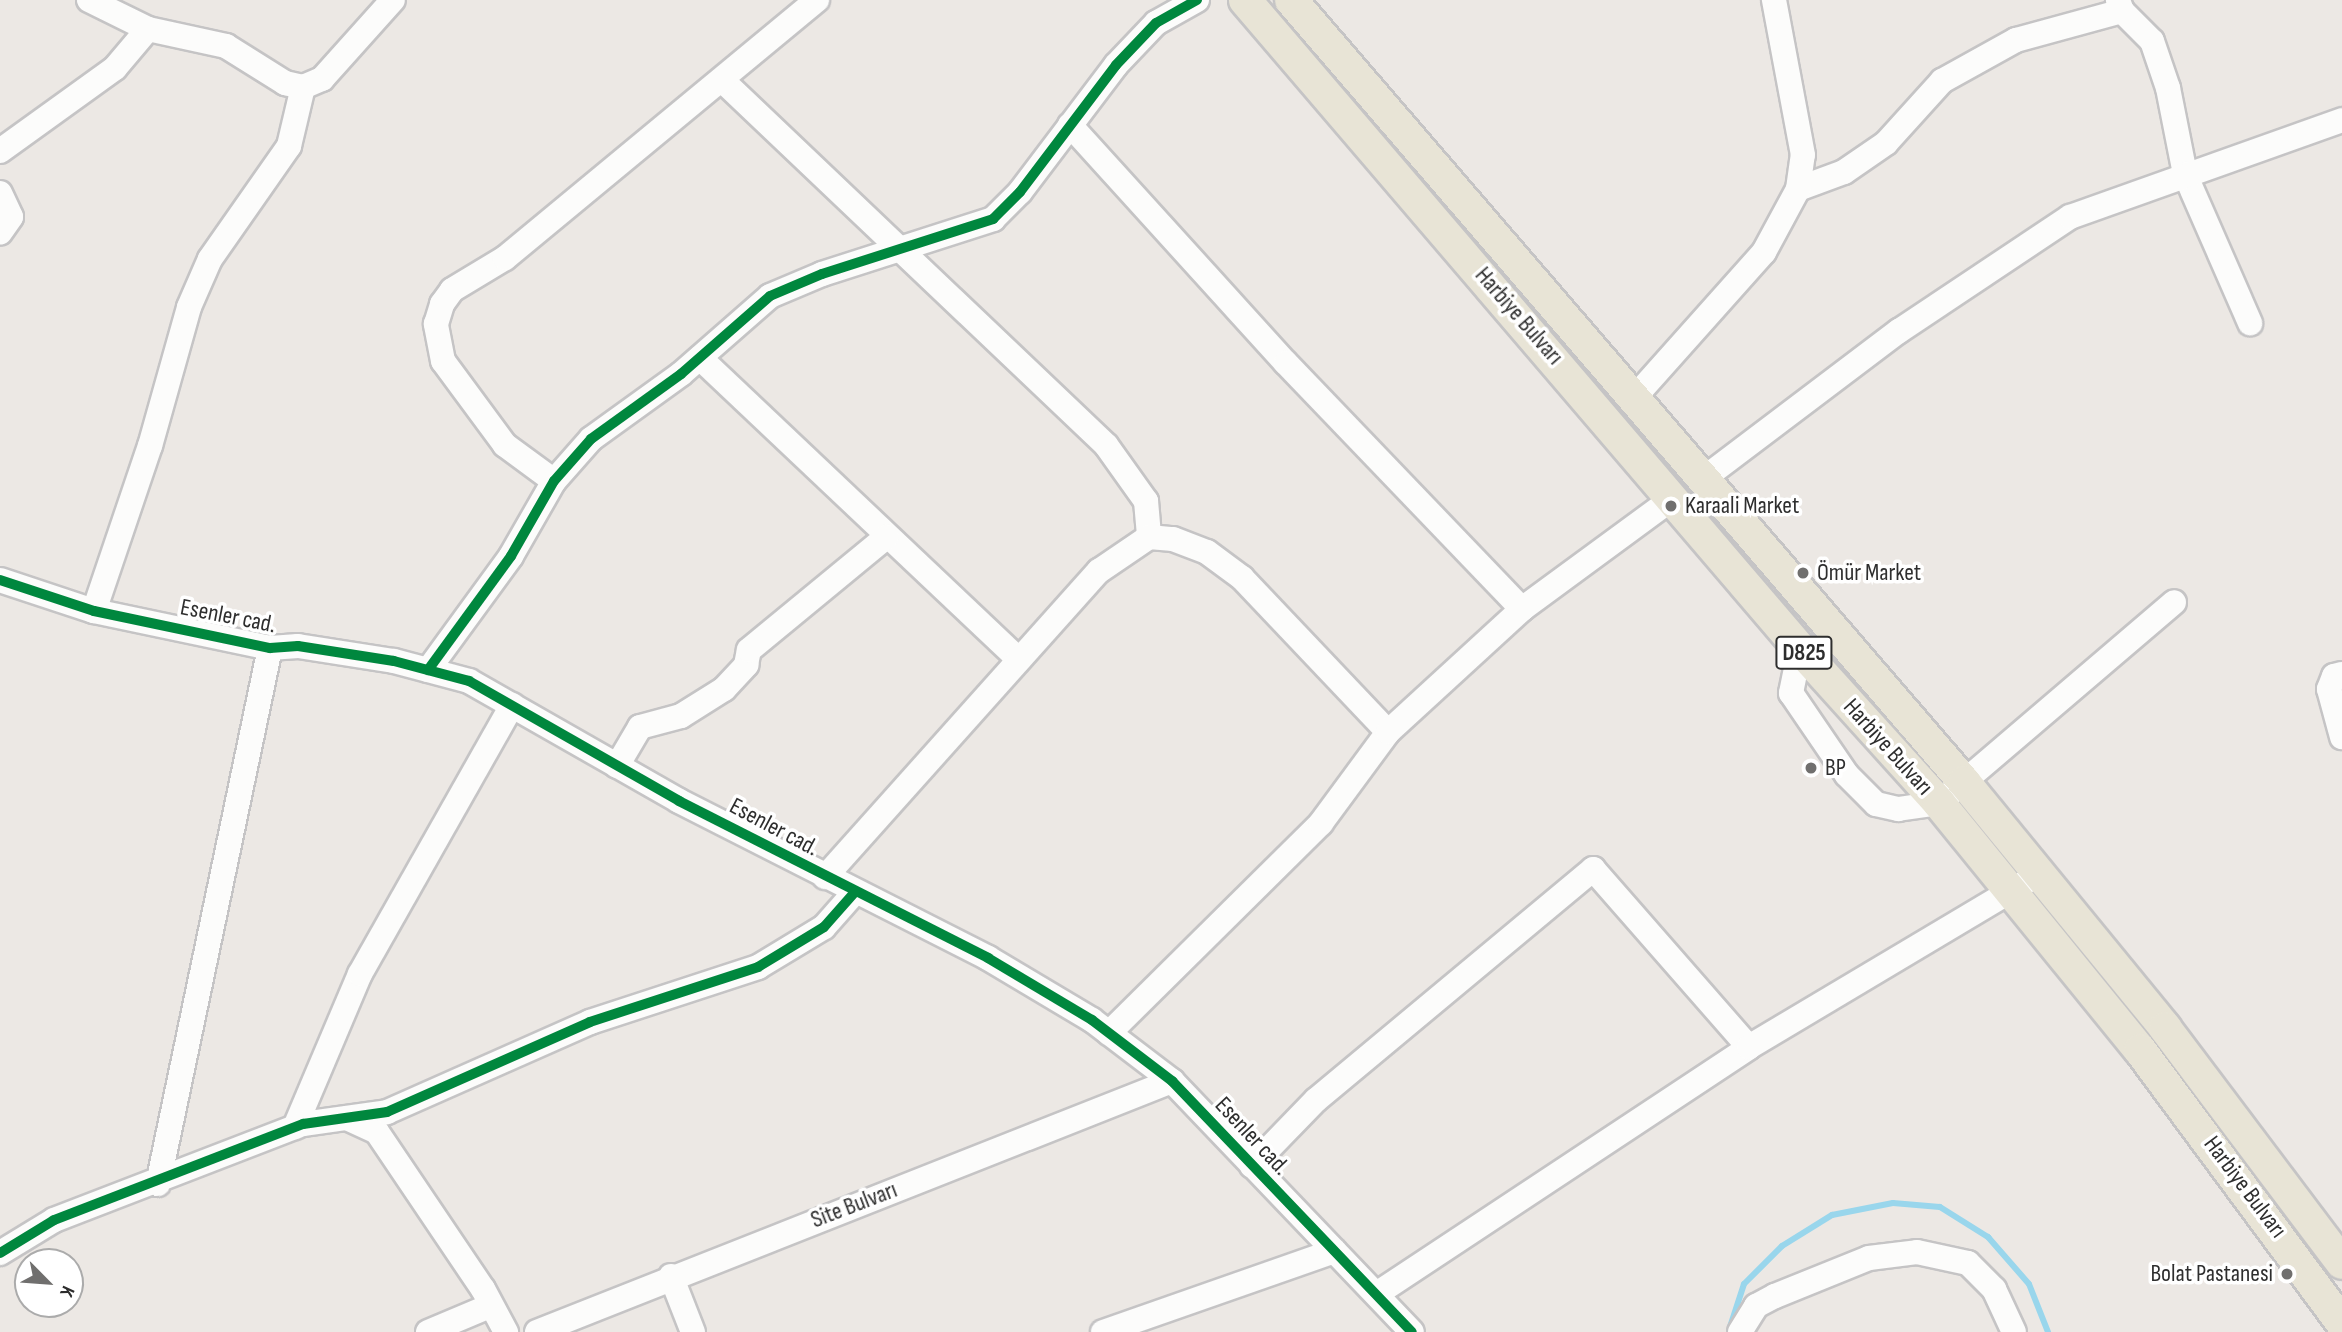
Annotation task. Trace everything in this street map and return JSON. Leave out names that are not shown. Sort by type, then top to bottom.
[{"type":"main road","name":"Harbiye Bulvarı","points":[[1245,0],[1800,649],[1939,803],[2157,1071],[2342,1323]]},
{"type":"main road","name":"Harbiye Bulvarı","points":[[1291,0],[1964,782],[2165,1028],[2342,1264]]},
{"type":"street","points":[[89,0],[148,29],[226,46],[285,83],[303,87],[322,79],[393,0]]},
{"type":"street","points":[[554,481],[505,444],[443,361],[436,324],[442,304],[452,290],[505,258],[817,0]]},
{"type":"street","points":[[428,670],[511,556],[554,481],[591,439],[700,358],[770,296],[993,219],[1020,192],[1070,125],[1156,23],[1197,0]]},
{"type":"street","points":[[1633,399],[1764,252],[1798,189],[1802,155],[1774,0]]},
{"type":"street","points":[[1798,189],[1844,172],[1886,143],[1942,81],[1995,51],[2120,6],[2152,41],[2168,88],[2186,174],[2250,323]]},
{"type":"street","points":[[0,151],[115,68],[148,29]]},
{"type":"street","points":[[722,80],[1106,445],[1146,501],[1149,537]]},
{"type":"street","points":[[94,611],[150,446],[189,307],[209,259],[289,146],[303,87]]},
{"type":"street","points":[[1703,479],[1899,331],[2070,217],[2342,120]]},
{"type":"street","points":[[1070,125],[1286,363],[1522,610]]},
{"type":"street","points":[[0,193],[10,217],[0,233]]},
{"type":"street","points":[[700,358],[1019,660]]},
{"type":"street","points":[[1109,1033],[1321,823],[1388,732],[1522,610],[1672,499]]},
{"type":"street","points":[[617,765],[640,727],[681,716],[724,690],[746,665],[750,650],[887,537]]},
{"type":"street","points":[[825,877],[1099,571],[1149,537],[1173,539],[1207,552],[1242,578],[1388,732]]},
{"type":"street","name":"Esenler cad.","points":[[0,580],[94,611],[270,648],[298,646],[428,670],[469,681],[617,765],[825,877],[988,958],[1109,1033],[1172,1081],[1334,1251],[1378,1293],[1412,1332]]},
{"type":"street","points":[[1800,649],[1791,693],[1847,775],[1875,804],[1898,809],[1939,803],[2174,602]]},
{"type":"street","points":[[158,1184],[270,648]]},
{"type":"street","points":[[2342,674],[2334,676],[2329,689],[2342,737]]},
{"type":"street","points":[[295,1127],[360,974],[512,705]]},
{"type":"street","points":[[1252,1166],[1316,1100],[1593,869],[1749,1047]]},
{"type":"street","points":[[1378,1293],[1749,1047],[2038,874]]},
{"type":"street","points":[[0,1253],[54,1220],[158,1184],[295,1127],[387,1112],[590,1022],[758,967],[824,927],[855,892]]},
{"type":"street","name":"Site Bulvarı","points":[[537,1332],[671,1276],[1172,1081]]},
{"type":"street","points":[[347,1118],[377,1132],[483,1289],[506,1332]]},
{"type":"street","points":[[1103,1332],[1334,1251]]},
{"type":"street","points":[[1740,1332],[1756,1306],[1775,1296],[1869,1258],[1917,1252],[1968,1263],[1994,1289],[2014,1332]]},
{"type":"street","points":[[671,1276],[693,1332]]},
{"type":"street","points":[[428,1332],[490,1306]]},
{"type":"waterway","points":[[1730,1327],[1744,1284],[1782,1246],[1832,1215],[1893,1203],[1940,1207],[1988,1237],[2029,1284],[2048,1332]]},
{"type":"cycle path","points":[[428,670],[511,556],[554,481],[591,439],[681,374],[770,296],[822,274],[993,219],[1020,192],[1116,65],[1156,23],[1197,0]]},
{"type":"cycle path","points":[[0,580],[94,611],[270,648],[298,646],[394,661],[469,681],[679,801],[988,958],[1092,1020],[1172,1081],[1412,1332]]},
{"type":"cycle path","points":[[0,1253],[54,1220],[303,1124],[387,1112],[590,1022],[758,967],[824,927],[855,892]]},
{"type":"place","name":"Karaali Market","points":[[1671,506]]},
{"type":"place","name":"Ömür Market","points":[[1803,573]]},
{"type":"place","name":"BP","points":[[1811,768]]},
{"type":"place","name":"Bolat Pastanesi","points":[[2287,1274]]}]
